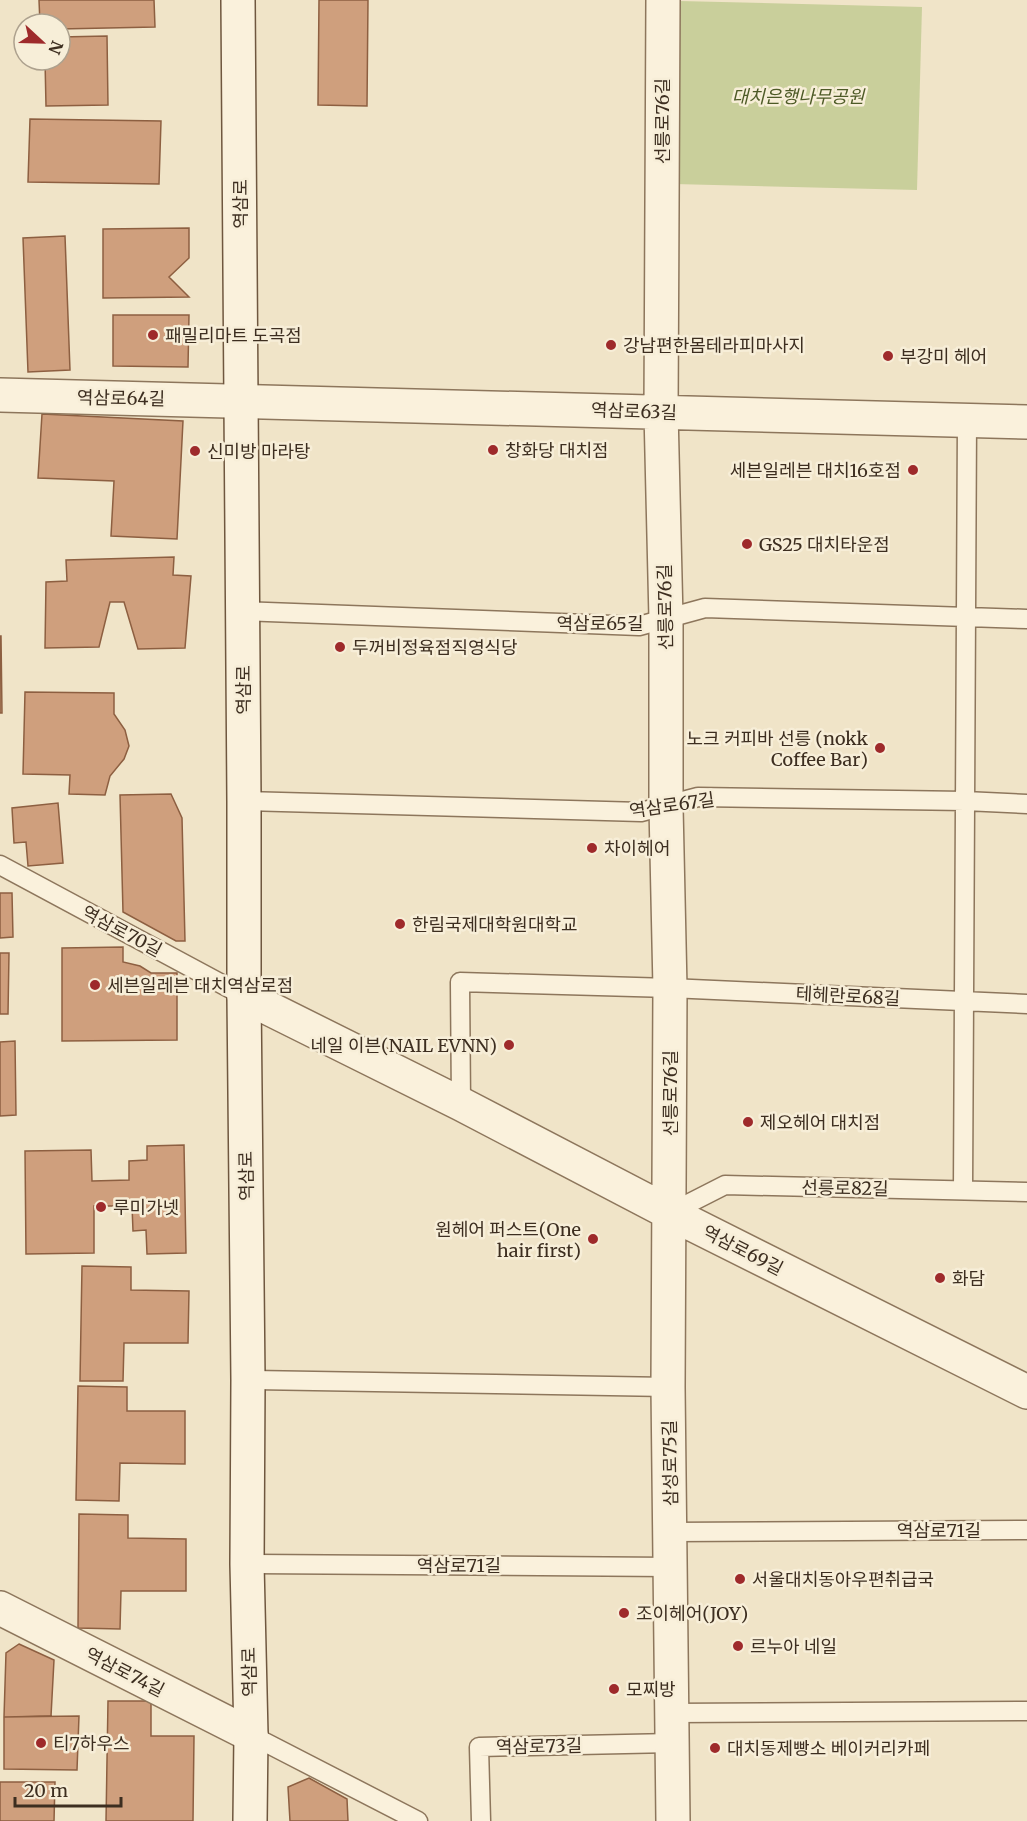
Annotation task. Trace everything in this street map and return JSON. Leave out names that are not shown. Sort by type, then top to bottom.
[{"type":"street","name":"역삼로","points":[[238,0],[250,1821]]},
{"type":"street","name":"선릉로76길","points":[[663,0],[661,412],[666,619],[670,1213]]},
{"type":"street","name":"역삼로64길","points":[[0,395],[241,401]]},
{"type":"street","name":"역삼로63길","points":[[241,401],[1027,422]]},
{"type":"street","name":"역삼로69길","points":[[244,996],[1027,1392]]},
{"type":"street","name":"삼성로75길","points":[[670,1213],[668,1388],[673,1821]]},
{"type":"street","name":"역삼로74길","points":[[0,1608],[251,1735]]},
{"type":"lane","points":[[963,1190],[967,420]]},
{"type":"lane","name":"역삼로65길","points":[[243,610],[639,626],[705,608],[1027,619]]},
{"type":"lane","name":"역삼로67길","points":[[244,801],[641,812],[698,797],[1027,804]]},
{"type":"lane","name":"역삼로70길","points":[[0,865],[244,996]]},
{"type":"lane","points":[[461,1104],[460,982],[670,988]]},
{"type":"lane","name":"테헤란로68길","points":[[670,988],[1027,1004]]},
{"type":"lane","name":"선릉로82길","points":[[670,1213],[725,1185],[1027,1192]]},
{"type":"lane","points":[[248,1380],[668,1388]]},
{"type":"lane","name":"역삼로71길","points":[[671,1532],[1027,1530]]},
{"type":"lane","name":"역삼로71길","points":[[247,1564],[671,1567]]},
{"type":"lane","points":[[672,1728],[1027,1711]]},
{"type":"lane","name":"역삼로73길","points":[[481,1821],[479,1747],[672,1728]]},
{"type":"lane","points":[[251,1735],[418,1821]]},
{"type":"green space","name":"대치은행나무공원","points":[[679,1],[922,7],[917,190],[674,184]]},
{"type":"building","points":[[39,0],[154,0],[155,27],[72,29],[72,12],[40,12]]},
{"type":"building","points":[[319,0],[368,0],[367,106],[318,105]]},
{"type":"building","points":[[107,36],[108,105],[46,106],[45,72],[72,72],[72,37]]},
{"type":"building","points":[[30,119],[161,121],[159,184],[28,182]]},
{"type":"building","points":[[189,228],[189,258],[169,277],[189,297],[103,298],[103,229]]},
{"type":"building","points":[[65,236],[70,370],[28,372],[23,238]]},
{"type":"building","points":[[113,315],[189,315],[188,367],[113,366]]},
{"type":"building","points":[[42,414],[183,421],[177,539],[111,536],[114,481],[38,478]]},
{"type":"building","points":[[174,557],[173,575],[191,576],[185,648],[138,649],[124,602],[110,602],[99,647],[45,648],[46,582],[67,581],[66,560]]},
{"type":"building","points":[[1,636],[2,713],[0,713]]},
{"type":"building","points":[[25,692],[114,693],[114,714],[125,730],[129,746],[124,759],[110,776],[105,795],[69,794],[70,775],[23,774]]},
{"type":"building","points":[[171,794],[182,818],[185,941],[176,941],[123,912],[120,795]]},
{"type":"building","points":[[58,803],[63,863],[28,866],[26,842],[14,843],[12,808]]},
{"type":"building","points":[[0,893],[12,893],[13,937],[0,938]]},
{"type":"building","points":[[123,947],[123,962],[140,966],[151,973],[177,973],[177,1040],[62,1041],[62,948]]},
{"type":"building","points":[[0,953],[9,953],[8,1014],[0,1014]]},
{"type":"building","points":[[15,1041],[16,1115],[0,1116],[0,1042]]},
{"type":"building","points":[[184,1145],[186,1253],[147,1254],[146,1230],[133,1231],[132,1206],[94,1206],[94,1253],[26,1254],[25,1151],[91,1150],[92,1181],[129,1180],[129,1161],[147,1160],[147,1146]]},
{"type":"building","points":[[82,1266],[131,1267],[131,1290],[189,1291],[188,1343],[124,1343],[123,1381],[80,1381]]},
{"type":"building","points":[[78,1386],[127,1387],[127,1411],[185,1411],[185,1464],[120,1463],[119,1501],[76,1500]]},
{"type":"building","points":[[79,1514],[128,1515],[128,1538],[186,1539],[186,1591],[121,1591],[120,1629],[78,1628]]},
{"type":"building","points":[[19,1644],[54,1660],[51,1716],[4,1717],[6,1653]]},
{"type":"building","points":[[108,1701],[151,1701],[151,1736],[194,1736],[193,1821],[106,1821]]},
{"type":"building","name":"티7하우스","points":[[79,1716],[77,1770],[4,1769],[4,1717]]},
{"type":"building","points":[[309,1778],[347,1799],[348,1821],[290,1821],[288,1787]]},
{"type":"building","points":[[0,1782],[55,1782],[54,1821],[0,1821]]},
{"type":"place","name":"패밀리마트 도곡점","points":[[153,335]]},
{"type":"place","name":"강남편한몸테라피마사지","points":[[611,345]]},
{"type":"place","name":"부강미 헤어","points":[[888,356]]},
{"type":"place","name":"창화당 대치점","points":[[493,450]]},
{"type":"place","name":"신미방 마라탕","points":[[195,451]]},
{"type":"place","name":"세븐일레븐 대치16호점","points":[[913,470]]},
{"type":"place","name":"GS25 대치타운점","points":[[747,544]]},
{"type":"place","name":"두꺼비정육점직영식당","points":[[340,647]]},
{"type":"place","name":"노크 커피바 선릉 (nokk Coffee Bar)","points":[[880,748]]},
{"type":"place","name":"차이헤어","points":[[592,848]]},
{"type":"place","name":"한림국제대학원대학교","points":[[400,924]]},
{"type":"place","name":"세븐일레븐 대치역삼로점","points":[[95,985]]},
{"type":"place","name":"네일 이븐(NAIL EVNN)","points":[[509,1045]]},
{"type":"place","name":"제오헤어 대치점","points":[[748,1122]]},
{"type":"place","name":"루미가넷","points":[[101,1207]]},
{"type":"place","name":"원헤어 퍼스트(One hair first)","points":[[593,1239]]},
{"type":"place","name":"화담","points":[[940,1278]]},
{"type":"place","name":"서울대치동아우편취급국","points":[[740,1579]]},
{"type":"place","name":"조이헤어(JOY)","points":[[624,1613]]},
{"type":"place","name":"르누아 네일","points":[[738,1646]]},
{"type":"place","name":"모찌방","points":[[614,1689]]},
{"type":"place","name":"티7하우스","points":[[41,1743]]},
{"type":"place","name":"대치동제빵소 베이커리카페","points":[[715,1748]]}]
